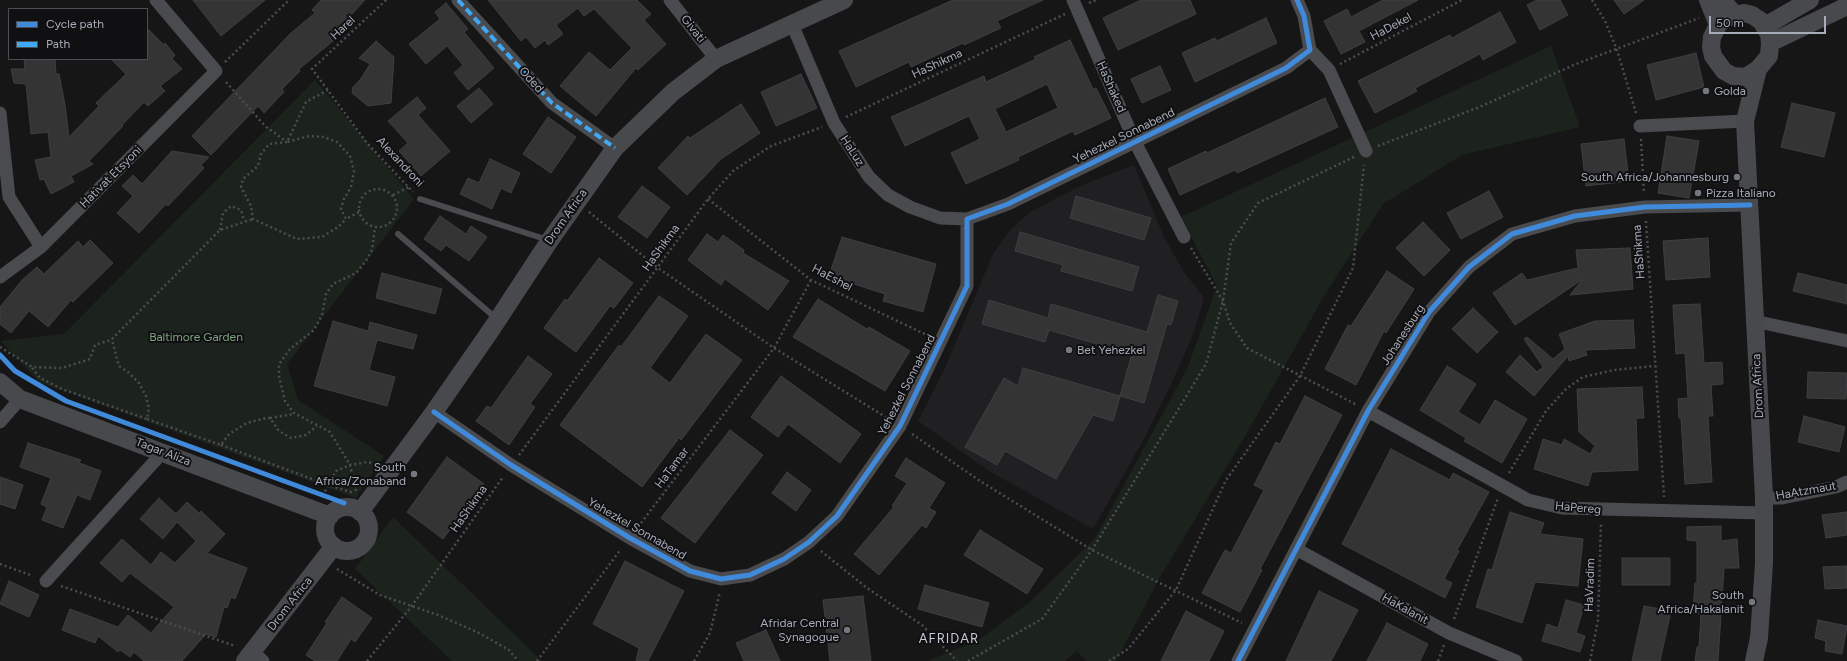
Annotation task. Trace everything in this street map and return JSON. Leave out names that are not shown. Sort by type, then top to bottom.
[{"type":"street","points":[[156,0],[216,71]]},
{"type":"street","name":"Oded","points":[[458,0],[552,103],[615,148]]},
{"type":"street","name":"Givati","points":[[670,0],[716,59]]},
{"type":"street","name":"Drom Africa","points":[[360,512],[434,412],[550,240],[615,148],[673,92],[716,59],[844,0]]},
{"type":"street","points":[[1297,0],[1304,16],[1310,50],[1329,70],[1366,151]]},
{"type":"street","points":[[1722,0],[1735,14]]},
{"type":"street","points":[[1767,34],[1810,0]]},
{"type":"street","name":"HaShaked","points":[[1075,4],[1135,142],[1184,237]]},
{"type":"street","points":[[1767,34],[1847,6]]},
{"type":"street","points":[[1711,13],[1726,18],[1735,14],[1752,14],[1767,34],[1769,56],[1758,69],[1746,77],[1733,76],[1721,68],[1713,56],[1711,47],[1711,13]]},
{"type":"street","name":"HaLuz","points":[[792,24],[834,123],[869,177],[888,196],[910,207],[940,218],[967,219]]},
{"type":"street","name":"Yehezkel Sonnabend","points":[[434,412],[511,465],[630,538],[690,571],[721,580],[750,574],[784,559],[809,542],[837,516],[859,487],[900,426],[967,286],[967,219],[1008,204],[1286,68],[1310,50]]},
{"type":"street","name":"Drom Africa","points":[[1754,661],[1760,623],[1764,563],[1764,505],[1754,321],[1747,116],[1758,69]]},
{"type":"street","name":"Hativat Etsyoni","points":[[0,277],[41,247],[216,71]]},
{"type":"street","name":"Drom Africa","points":[[1733,76],[1747,116]]},
{"type":"street","points":[[0,113],[9,197],[41,247]]},
{"type":"street","points":[[1640,126],[1747,116]]},
{"type":"street","name":"Johanesburg","points":[[1238,661],[1368,411],[1429,312],[1470,266],[1512,234],[1575,216],[1645,207],[1750,204]]},
{"type":"street","points":[[1754,321],[1847,341]]},
{"type":"street","name":"Tagar Aliza","points":[[0,382],[20,399],[163,452],[330,507]]},
{"type":"street","points":[[0,422],[20,399]]},
{"type":"street","name":"HaPereg","points":[[1368,411],[1528,500],[1562,508],[1665,512],[1764,505]]},
{"type":"street","points":[[46,581],[163,452]]},
{"type":"street","name":"HaAtzmaut","points":[[1764,505],[1782,498],[1836,487],[1847,482]]},
{"type":"street","points":[[330,507],[354,509],[360,512],[368,523],[369,530],[364,542],[360,547],[346,551],[329,553],[325,526],[330,507]]},
{"type":"street","name":"HaKalanit","points":[[1296,549],[1449,633],[1516,661]]},
{"type":"street","name":"Drom Africa","points":[[254,658],[329,553]]},
{"type":"lane","name":"Alexandroni","points":[[420,199],[550,240]]},
{"type":"lane","points":[[398,234],[497,319]]},
{"type":"path","points":[[287,142],[265,126],[216,71],[289,0]]},
{"type":"path","points":[[968,661],[1042,619],[1092,550],[1206,364],[1223,301],[1231,243],[1258,203],[1366,151],[1477,108],[1576,64],[1617,50],[1711,13]]},
{"type":"path","points":[[287,142],[306,102],[328,90]]},
{"type":"path","points":[[253,219],[251,206],[241,187],[243,179],[258,166],[262,154],[269,144],[287,142],[309,136],[324,137],[337,142],[350,156],[354,171],[351,187],[344,199],[341,209],[346,219]]},
{"type":"path","points":[[1109,661],[1128,649],[1176,590],[1226,480],[1300,376],[1353,268],[1366,151]]},
{"type":"path","points":[[393,196],[409,187]]},
{"type":"path","points":[[383,189],[393,196],[397,207],[394,219],[384,226],[375,227],[365,223],[358,212],[360,198],[370,190],[383,189]]},
{"type":"path","points":[[220,230],[223,213],[231,206],[241,210],[244,222]]},
{"type":"path","points":[[32,367],[62,368],[90,359],[95,345],[111,340],[220,230],[253,219],[297,239],[322,237],[358,212]]},
{"type":"path","points":[[0,347],[32,367],[40,378],[62,389],[356,494],[350,465],[330,432],[294,414],[285,401],[279,376],[279,364],[290,349],[314,330],[322,315],[326,294],[333,284],[356,273],[366,261],[372,250],[375,227]]},
{"type":"path","points":[[1184,237],[1223,301],[1230,323],[1247,348],[1368,411]]},
{"type":"path","points":[[111,340],[119,366],[128,372],[138,383],[146,396],[149,408],[147,419]]},
{"type":"path","points":[[222,445],[229,434],[248,423],[294,414]]},
{"type":"path","points":[[270,418],[279,430],[291,438],[306,435],[317,426]]},
{"type":"path","points":[[323,496],[336,471],[350,465],[368,462],[381,466],[390,473]]},
{"type":"path","points":[[316,494],[323,496],[330,507]]},
{"type":"path","points":[[809,542],[867,588],[922,625],[957,661]]},
{"type":"path","points":[[329,553],[380,595],[411,607],[438,615],[479,633],[509,650],[518,661]]},
{"type":"path","points":[[0,564],[254,658]]},
{"type":"path","points":[[694,661],[710,633],[719,600],[721,580]]},
{"type":"shaded area","name":"Bet Yehezkel","points":[[1134,165],[1164,237],[1184,272],[1204,298],[1194,332],[1173,380],[1145,437],[1093,529],[989,471],[918,421],[945,368],[993,254],[1010,230],[1030,212],[1085,184]]},
{"type":"green space","points":[[1551,46],[1580,127],[1462,155],[1383,204],[1324,296],[1247,433],[1160,577],[1116,661],[1086,661],[1077,651],[1065,661],[928,661],[980,639],[1031,601],[1095,538],[1187,369],[1217,286],[1181,217]]},
{"type":"green space","name":"Baltimore Garden","points":[[315,80],[414,199],[287,364],[298,400],[384,456],[356,498],[39,382],[1,341],[64,334]]},
{"type":"green space","points":[[393,517],[542,661],[452,661],[355,569]]},
{"type":"building","points":[[193,0],[265,0],[221,36]]},
{"type":"building","points":[[321,0],[365,0],[330,38],[333,41],[299,69],[300,71],[282,89],[284,92],[264,113],[258,106],[211,155],[192,136],[291,33],[315,13],[312,10]]},
{"type":"building","points":[[488,0],[637,0],[651,14],[644,20],[666,44],[638,70],[636,68],[596,116],[560,86],[589,52],[610,70],[632,48],[594,9],[584,16],[578,8],[556,25],[563,34],[548,45],[545,40],[535,48],[526,37],[521,41]]},
{"type":"building","points":[[953,0],[1043,0],[997,21],[1001,28],[964,45],[963,43],[911,67],[909,62],[856,87],[839,51]]},
{"type":"building","points":[[1141,0],[1190,0],[1196,14],[1118,50],[1103,18]]},
{"type":"building","points":[[1383,0],[1418,0],[1359,31],[1365,42],[1341,54],[1324,21],[1347,9],[1351,17]]},
{"type":"building","points":[[1537,0],[1560,0],[1568,15],[1540,30],[1527,5]]},
{"type":"building","points":[[1614,0],[1644,0],[1624,14]]},
{"type":"building","points":[[446,3],[468,29],[464,32],[494,68],[468,90],[454,73],[463,65],[447,46],[426,64],[409,44],[440,19],[435,12]]},
{"type":"building","points":[[1500,12],[1516,42],[1483,60],[1480,54],[1415,88],[1417,91],[1375,113],[1358,81],[1450,35],[1452,38]]},
{"type":"building","points":[[1266,18],[1277,43],[1195,82],[1182,53],[1215,38],[1217,41]]},
{"type":"building","points":[[148,29],[164,45],[165,43],[175,55],[172,59],[182,69],[160,86],[165,91],[148,106],[144,102],[122,125],[123,126],[89,161],[93,164],[71,176],[74,182],[51,194],[44,179],[40,180],[35,160],[51,157],[48,132],[31,134],[26,84],[14,83],[11,69],[25,69],[24,60],[55,60],[56,74],[59,74],[65,105],[69,137],[99,106],[96,103],[126,74],[112,60],[148,60]]},
{"type":"building","points":[[1070,40],[1093,89],[1096,88],[1111,118],[1075,135],[1073,131],[1018,157],[1019,160],[966,184],[951,153],[980,139],[969,116],[905,146],[891,117],[984,76],[986,82],[1036,59],[1034,57]],"holes":[[[1047,84],[1058,108],[1006,132],[995,109]]]},
{"type":"building","points":[[376,41],[394,57],[391,103],[368,106],[352,93],[353,87],[360,80],[370,64],[359,58]]},
{"type":"building","points":[[1696,53],[1704,87],[1656,100],[1647,65]]},
{"type":"building","points":[[1160,66],[1171,90],[1142,103],[1131,79]]},
{"type":"building","points":[[801,74],[817,108],[776,126],[761,92]]},
{"type":"building","points":[[479,88],[493,104],[471,123],[457,106]]},
{"type":"building","points":[[417,97],[426,108],[418,115],[450,151],[421,176],[399,151],[408,143],[388,121]]},
{"type":"building","points":[[1325,98],[1338,127],[1237,173],[1235,170],[1180,195],[1168,169],[1206,151],[1207,153]]},
{"type":"building","points":[[1792,103],[1835,113],[1824,157],[1781,147]]},
{"type":"building","points":[[741,104],[760,133],[721,159],[687,195],[658,168],[688,136],[690,138]]},
{"type":"building","points":[[548,117],[576,137],[551,173],[523,154]]},
{"type":"building","points":[[1667,136],[1699,141],[1689,198],[1658,193]]},
{"type":"building","points":[[1624,139],[1629,181],[1586,186],[1581,144]]},
{"type":"building","points":[[172,151],[209,157],[201,165],[204,168],[168,206],[166,204],[139,233],[117,213],[133,196],[122,186],[133,175],[142,184]]},
{"type":"building","points":[[490,159],[520,173],[511,193],[501,188],[492,209],[460,194],[468,178],[479,183]]},
{"type":"building","points":[[642,186],[670,207],[647,238],[618,217]]},
{"type":"building","points":[[1489,191],[1503,217],[1461,239],[1447,213]]},
{"type":"building","points":[[1076,196],[1151,218],[1144,240],[1070,218]]},
{"type":"building","points":[[440,216],[466,234],[471,226],[487,237],[469,261],[446,245],[441,251],[424,239]]},
{"type":"building","points":[[1423,222],[1450,250],[1424,276],[1396,248]]},
{"type":"building","points":[[1020,232],[1139,267],[1132,291],[1061,271],[1063,265],[1015,251]]},
{"type":"building","points":[[707,234],[718,242],[723,235],[744,250],[743,253],[789,281],[768,310],[725,279],[721,285],[688,260]]},
{"type":"building","points":[[842,237],[936,264],[923,312],[883,301],[885,294],[829,276]]},
{"type":"building","points":[[1708,238],[1710,277],[1666,280],[1663,241]]},
{"type":"building","points":[[90,240],[113,263],[73,302],[71,300],[48,327],[29,311],[11,333],[0,324],[0,307],[23,279],[37,267],[44,274],[78,241],[83,247]]},
{"type":"building","points":[[1630,248],[1633,289],[1570,295],[1583,279],[1515,325],[1493,293],[1522,273],[1527,280],[1578,268],[1576,250]]},
{"type":"building","points":[[599,258],[633,283],[614,308],[610,306],[576,352],[544,328],[565,299],[567,301]]},
{"type":"building","points":[[1387,271],[1414,289],[1386,333],[1384,331],[1356,385],[1325,369],[1348,325],[1351,326]]},
{"type":"building","points":[[382,273],[442,289],[435,314],[376,298]]},
{"type":"building","points":[[1798,273],[1847,285],[1847,304],[1793,291]]},
{"type":"building","points":[[1158,295],[1178,301],[1171,325],[1167,324],[1144,403],[1120,396],[1132,354],[1049,330],[1045,342],[982,324],[989,300],[1048,318],[1051,304],[1147,332]]},
{"type":"building","points":[[659,296],[688,316],[650,368],[670,383],[706,334],[742,360],[681,440],[679,438],[642,487],[560,425],[619,345],[621,347]]},
{"type":"building","points":[[818,299],[867,329],[869,327],[910,351],[885,391],[793,337]]},
{"type":"building","points":[[1700,304],[1704,363],[1722,362],[1723,384],[1711,385],[1713,416],[1708,416],[1712,482],[1685,484],[1681,418],[1679,418],[1678,399],[1688,398],[1685,353],[1676,354],[1673,305]]},
{"type":"building","points":[[1473,308],[1498,332],[1477,353],[1452,329]]},
{"type":"building","points":[[1633,320],[1635,348],[1585,350],[1587,355],[1569,361],[1568,356],[1534,396],[1506,372],[1520,355],[1537,372],[1543,367],[1524,339],[1527,337],[1553,359],[1565,349],[1559,334],[1595,321]]},
{"type":"building","points":[[333,321],[368,331],[370,322],[417,335],[413,349],[377,340],[369,370],[395,377],[387,406],[314,386]]},
{"type":"building","points":[[528,356],[552,374],[530,404],[535,407],[509,445],[476,421],[487,406],[491,408]]},
{"type":"building","points":[[1447,366],[1476,384],[1458,412],[1480,425],[1495,400],[1527,419],[1502,463],[1464,441],[1466,438],[1420,410]]},
{"type":"building","points":[[1023,368],[1120,396],[1113,421],[1093,415],[1056,479],[1005,451],[997,465],[965,447],[1004,378],[1018,386]]},
{"type":"building","points":[[1808,372],[1847,373],[1846,399],[1807,398]]},
{"type":"building","points":[[781,376],[861,434],[840,463],[788,424],[778,437],[751,417]]},
{"type":"building","points":[[1642,387],[1644,418],[1636,418],[1638,470],[1592,472],[1588,486],[1534,469],[1543,439],[1562,445],[1564,439],[1590,454],[1595,446],[1579,432],[1577,389]]},
{"type":"building","points":[[1305,396],[1342,415],[1260,569],[1262,570],[1240,612],[1202,593],[1225,550],[1231,553],[1264,490],[1254,485],[1276,442],[1280,444]]},
{"type":"building","points":[[1804,416],[1845,427],[1839,452],[1798,442]]},
{"type":"building","points":[[730,430],[763,455],[695,543],[661,518]]},
{"type":"building","points":[[28,443],[81,460],[79,463],[101,471],[90,500],[77,495],[63,528],[42,520],[47,507],[41,504],[51,478],[20,467]]},
{"type":"building","points":[[1391,449],[1450,480],[1453,473],[1489,492],[1457,550],[1459,551],[1444,579],[1452,583],[1445,598],[1342,544]]},
{"type":"building","points":[[447,457],[484,484],[443,539],[407,512]]},
{"type":"building","points":[[906,458],[945,483],[929,508],[936,512],[926,528],[922,525],[879,575],[854,554],[894,507],[892,506],[907,483],[895,476]]},
{"type":"building","points":[[787,472],[811,490],[796,511],[772,493]]},
{"type":"building","points":[[0,477],[23,485],[15,509],[0,504]]},
{"type":"building","points":[[159,498],[176,514],[187,502],[199,513],[201,511],[225,534],[207,553],[247,568],[235,599],[231,597],[227,608],[224,607],[216,637],[206,634],[182,661],[144,661],[134,652],[130,657],[120,650],[118,652],[98,636],[95,643],[62,630],[70,609],[118,627],[128,615],[151,633],[174,607],[130,573],[122,582],[100,563],[122,539],[151,565],[161,552],[175,563],[196,541],[177,522],[163,539],[140,519]]},
{"type":"building","points":[[1510,512],[1544,523],[1540,534],[1583,539],[1578,586],[1535,582],[1522,623],[1476,607],[1488,569],[1492,570]]},
{"type":"building","points":[[1847,512],[1847,535],[1826,538],[1822,515]]},
{"type":"building","points":[[1721,526],[1721,541],[1737,539],[1739,568],[1724,568],[1718,661],[1695,661],[1697,647],[1699,647],[1701,614],[1693,613],[1695,583],[1697,583],[1697,541],[1687,540],[1687,527]]},
{"type":"building","points":[[980,530],[1043,569],[1027,594],[964,555]]},
{"type":"building","points":[[1622,558],[1670,558],[1670,585],[1622,585]]},
{"type":"building","points":[[625,561],[684,591],[648,661],[636,661],[639,648],[593,624]]},
{"type":"building","points":[[1847,566],[1847,588],[1825,589],[1823,567]]},
{"type":"building","points":[[9,581],[39,595],[29,617],[0,604]]},
{"type":"building","points":[[925,585],[989,603],[982,627],[918,609]]},
{"type":"building","points":[[1319,591],[1358,610],[1331,661],[1286,661]]},
{"type":"building","name":"Afridar Central Synagogue","points":[[863,596],[871,661],[830,661],[823,600]]},
{"type":"building","points":[[342,597],[372,618],[355,642],[351,639],[337,661],[315,661],[306,655],[327,623],[325,622]]},
{"type":"building","points":[[1566,600],[1584,605],[1576,633],[1585,636],[1580,652],[1542,641],[1547,624],[1558,628]]},
{"type":"building","points":[[1644,606],[1671,611],[1660,661],[1632,661]]},
{"type":"building","points":[[1186,611],[1224,631],[1209,661],[1161,661]]},
{"type":"building","points":[[1818,620],[1847,626],[1842,654],[1825,651],[1826,641],[1815,638]]},
{"type":"building","points":[[1387,623],[1428,644],[1420,661],[1367,661]]},
{"type":"building","points":[[766,630],[780,661],[744,661],[736,643]]},
{"type":"marked path","points":[[458,0],[552,103],[615,148]]},
{"type":"cycle path","points":[[434,412],[511,465],[630,538],[690,571],[721,579],[750,575],[784,559],[809,542],[837,516],[900,426],[967,286],[967,219],[1008,204],[1286,68],[1310,50],[1304,16],[1297,0]]},
{"type":"cycle path","points":[[1238,661],[1368,411],[1429,312],[1469,267],[1512,234],[1575,216],[1645,207],[1750,205]]},
{"type":"cycle path","points":[[0,355],[15,371],[66,401],[344,503]]},
{"type":"place","name":"Golda","points":[[1706,91]]},
{"type":"place","name":"South Africa/Johannesburg","points":[[1737,177]]},
{"type":"place","name":"Pizza Italiano","points":[[1698,193]]},
{"type":"place","name":"Bet Yehezkel","points":[[1069,350]]},
{"type":"place","name":"South Africa/Zonaband","points":[[414,474]]},
{"type":"place","name":"South Africa/Hakalanit","points":[[1752,602]]},
{"type":"place","name":"Afridar Central Synagogue","points":[[847,630]]},
{"type":"district","name":"AFRIDAR","points":[[949,639]]}]
